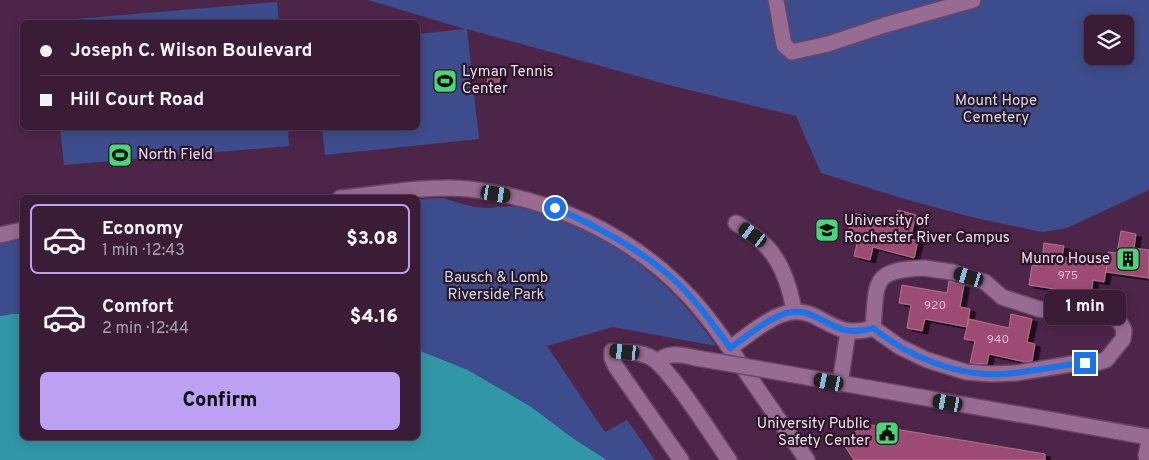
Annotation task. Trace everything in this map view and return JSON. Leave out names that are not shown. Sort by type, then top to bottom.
[{"type":"street","points":[[776,0],[784,45],[792,52],[828,44],[885,25],[973,0]]},
{"type":"street","points":[[371,195],[422,190],[468,189],[511,196],[555,208],[592,224],[626,244],[665,272],[699,306],[807,460]]},
{"type":"street","points":[[736,222],[761,241],[773,254],[788,287],[794,311]]},
{"type":"street","points":[[0,234],[20,230]]},
{"type":"street","points":[[730,348],[772,320],[794,311],[806,314],[848,332],[873,328],[900,348],[927,360],[966,372],[997,374],[1106,360],[1123,339],[1124,330],[1120,322],[1112,316],[1067,314],[1039,309],[1002,297],[985,282],[952,272],[924,268],[894,270],[880,280],[876,291],[873,328]]},
{"type":"street","points":[[840,384],[848,332]]},
{"type":"street","points":[[681,460],[619,372],[613,362],[612,351],[644,355],[657,362],[674,382],[729,460]]},
{"type":"street","points":[[657,362],[670,354],[1149,437]]},
{"type":"street","points":[[1147,460],[1146,455],[1149,442]]},
{"type":"green space","name":"Mount Hope Cemetery","points":[[368,0],[1149,0],[1149,190],[1067,228],[1042,232],[971,217],[821,173],[796,116],[669,85],[467,29],[479,139],[325,155],[322,130],[420,130],[420,34],[465,29]]},
{"type":"green space","points":[[277,2],[279,20],[63,20]]},
{"type":"green space","name":"North Field","points":[[60,130],[288,130],[289,146],[64,165]]},
{"type":"green space","name":"Bausch & Lomb Riverside Park","points":[[443,198],[481,208],[518,207],[548,215],[577,227],[630,257],[654,276],[698,321],[716,346],[613,327],[547,346],[605,432],[627,420],[655,460],[607,460],[574,439],[530,406],[468,370],[420,351],[420,199]]},
{"type":"green space","points":[[20,239],[20,314],[0,316],[0,244]]},
{"type":"shaded area","points":[[20,314],[20,440],[420,440],[420,351],[468,370],[530,406],[574,439],[607,460],[0,460],[0,316]]},
{"type":"building","points":[[491,68],[502,71],[498,85],[487,82]]},
{"type":"building","points":[[898,210],[916,215],[910,239],[918,241],[914,258],[873,247],[870,260],[854,256],[859,235],[848,232],[853,213],[894,224]]},
{"type":"building","name":"Munro House","points":[[1121,231],[1136,234],[1134,248],[1149,250],[1149,278],[1106,272],[1108,252],[1117,253]]},
{"type":"building","points":[[1044,243],[1064,246],[1062,257],[1107,264],[1104,282],[1093,280],[1090,305],[1072,302],[1074,292],[1029,285],[1032,265],[1041,266]]},
{"type":"building","points":[[949,281],[964,285],[960,307],[970,309],[967,327],[925,319],[922,331],[907,328],[911,305],[899,303],[902,285],[947,293]]},
{"type":"building","points":[[1011,314],[1032,319],[1027,342],[1035,344],[1032,361],[1025,362],[989,354],[987,364],[970,363],[975,341],[964,339],[969,319],[1009,328]]},
{"type":"building","name":"University Public Safety Center","points":[[865,424],[1045,454],[1045,460],[854,460],[842,442]]},
{"type":"place","name":"Lyman Tennis Center","points":[[445,81]]},
{"type":"place","name":"North Field","points":[[120,155]]},
{"type":"place","name":"University of Rochester River Campus","points":[[827,230]]},
{"type":"place","name":"Munro House","points":[[1128,259]]},
{"type":"place","name":"University Public Safety Center","points":[[887,433]]},
{"type":"route","points":[[555,208],[592,224],[626,244],[665,272],[699,306],[730,348],[772,320],[794,311],[806,314],[848,332],[873,328],[900,348],[939,365],[966,372],[1003,374],[1085,363]]}]
